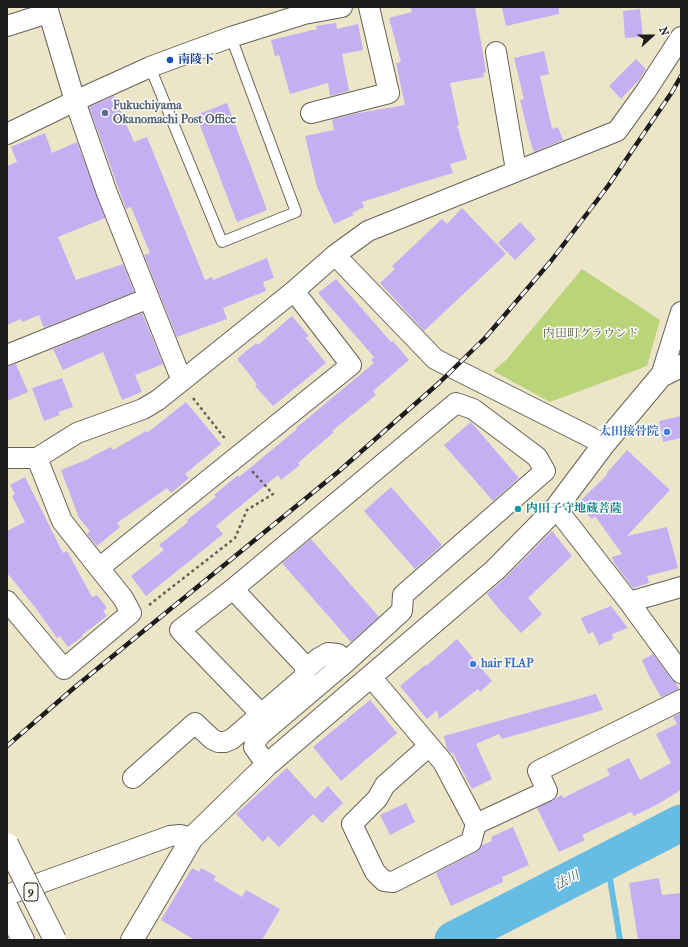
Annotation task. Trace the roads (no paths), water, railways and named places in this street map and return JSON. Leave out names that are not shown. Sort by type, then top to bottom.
[{"type":"main road","points":[[132,940],[192,838],[268,765],[495,570],[556,508],[604,444],[661,376],[681,366]]},
{"type":"main road","name":"9","points":[[7,844],[55,940]]},
{"type":"main road","points":[[7,908],[23,940]]},
{"type":"street","points":[[7,134],[150,67],[231,37],[304,14],[342,7]]},
{"type":"street","points":[[311,112],[389,93],[369,7]]},
{"type":"street","points":[[7,26],[48,10],[75,101],[107,193],[182,381]]},
{"type":"street","points":[[7,458],[37,458],[77,433],[143,409],[158,400],[294,292],[335,255],[368,231],[617,130],[646,91],[681,37]]},
{"type":"street","points":[[496,52],[516,170]]},
{"type":"street","points":[[335,255],[435,359],[604,444]]},
{"type":"street","points":[[99,568],[351,365],[294,292]]},
{"type":"street","points":[[7,355],[149,298]]},
{"type":"street","points":[[661,376],[681,312]]},
{"type":"street","points":[[261,714],[180,630],[233,589],[456,403],[474,409],[537,458],[545,471],[403,595],[402,611],[346,662],[261,734],[255,742],[254,748],[268,765]]},
{"type":"street","points":[[7,601],[64,669],[131,613],[123,598],[62,521],[37,458]]},
{"type":"street","points":[[556,508],[629,602],[681,673]]},
{"type":"street","points":[[629,602],[681,587]]},
{"type":"street","points":[[233,589],[307,668]]},
{"type":"street","points":[[132,778],[195,723],[212,739],[218,742],[225,742],[232,739],[303,678],[307,668],[328,653],[338,654],[346,662]]},
{"type":"street","points":[[371,677],[443,762],[476,824],[471,842],[393,882],[384,881],[375,872],[352,824],[377,799],[385,785],[429,746]]},
{"type":"street","points":[[476,824],[547,791],[538,772],[681,700]]},
{"type":"street","points":[[7,895],[170,836],[192,838]]},
{"type":"lane","points":[[150,67],[222,242],[296,212],[231,37]]},
{"type":"waterway","name":"法川","points":[[453,940],[681,823]]},
{"type":"waterway","points":[[607,861],[620,940]]},
{"type":"railway","points":[[7,746],[75,687],[338,472],[440,382],[485,338],[551,261],[608,186],[672,92],[681,76]]},
{"type":"place","name":"南陵下","points":[[170,60]]},
{"type":"place","name":"Fukuchiyama Okanomachi Post Office","points":[[105,113]]},
{"type":"place","name":"太田接骨院","points":[[667,432]]},
{"type":"place","name":"内田子守地蔵菩薩","points":[[518,509]]},
{"type":"place","name":"hair FLAP","points":[[473,664]]},
{"type":"park label","name":"内田町グラウンド","points":[[591,334]]}]
